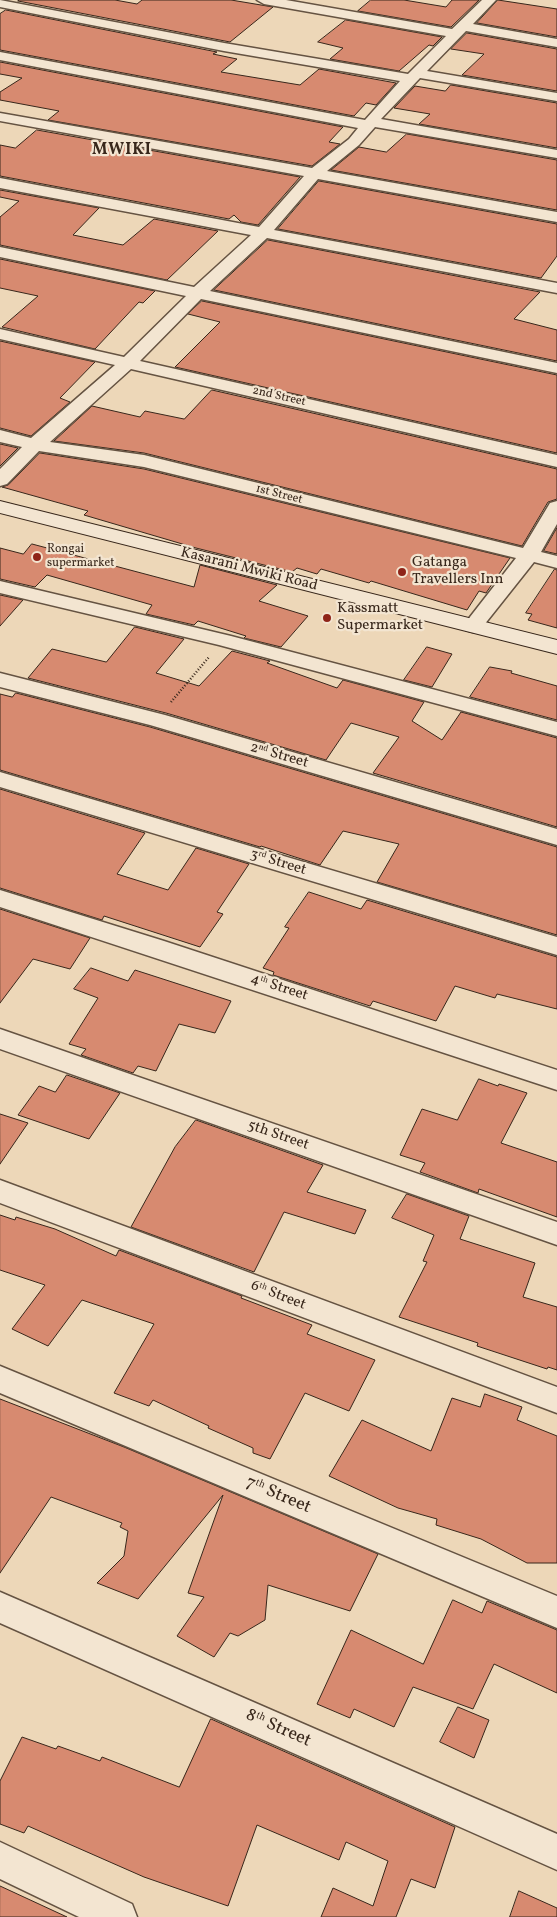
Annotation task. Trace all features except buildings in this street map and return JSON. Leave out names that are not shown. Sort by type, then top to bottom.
[{"type":"main road","name":"Kasarani Mwiki Road","points":[[0,507],[557,647]]},
{"type":"street","points":[[264,0],[557,43]]},
{"type":"street","points":[[0,480],[35,445],[128,362],[198,293],[262,234],[314,174],[354,142],[413,76],[489,0]]},
{"type":"street","points":[[0,3],[216,45],[557,97]]},
{"type":"street","points":[[0,56],[370,123],[557,154]]},
{"type":"street","points":[[0,117],[557,217]]},
{"type":"street","points":[[0,184],[557,288]]},
{"type":"street","points":[[0,252],[557,368]]},
{"type":"street","name":"2nd Street","points":[[0,334],[557,460]]},
{"type":"street","name":"1st Street","points":[[0,436],[35,445],[144,461],[557,562]]},
{"type":"street","points":[[473,626],[529,555],[557,507]]},
{"type":"street","points":[[0,587],[224,640],[557,729]]},
{"type":"street","name":"2ⁿᵈ Street","points":[[0,680],[157,720],[557,837]]},
{"type":"street","name":"3ʳᵈ Street","points":[[0,779],[557,946]]},
{"type":"street","name":"4ᵗʰ Street","points":[[0,898],[164,950],[557,1080]]},
{"type":"street","name":"5th Street","points":[[0,1039],[557,1234]]},
{"type":"street","name":"6ᵗʰ Street","points":[[0,1191],[557,1400]]},
{"type":"street","name":"7ᵗʰ Street","points":[[0,1380],[557,1612]]},
{"type":"street","name":"8ᵗʰ Street","points":[[0,1607],[557,1852]]},
{"type":"street","points":[[0,1860],[119,1917]]},
{"type":"path","points":[[157,720],[199,667],[224,640]]},
{"type":"place","name":"Rongai supermarket","points":[[37,557]]},
{"type":"place","name":"Gatanga Travellers Inn","points":[[402,572]]},
{"type":"place","name":"Kassmatt Supermarket","points":[[327,618]]},
{"type":"district","name":"MWIKI","points":[[122,151]]}]
